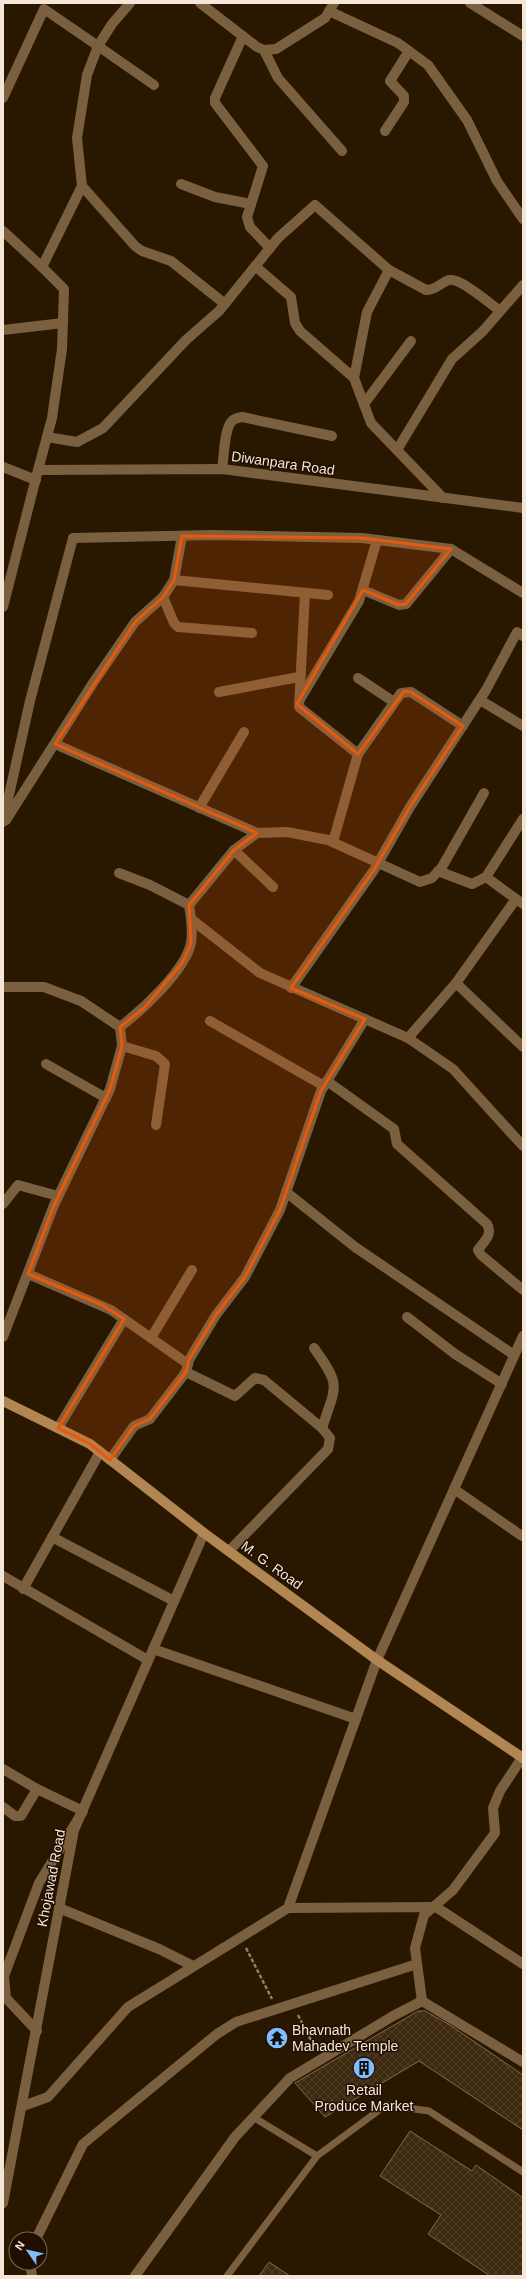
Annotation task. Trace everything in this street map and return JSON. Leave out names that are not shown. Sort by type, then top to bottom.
[{"type":"main road","name":"M. G. Road","points":[[3,1401],[90,1444],[204,1533],[378,1660],[523,1757]]},
{"type":"street","points":[[42,267],[82,186],[77,138],[87,75],[98,46],[112,24],[130,3]]},
{"type":"street","points":[[200,3],[264,50],[278,78],[342,151]]},
{"type":"street","points":[[470,3],[523,36]]},
{"type":"street","points":[[3,98],[42,6],[154,85]]},
{"type":"street","points":[[264,50],[276,49],[325,18],[332,7],[398,43],[428,66],[467,120],[497,181],[523,219]]},
{"type":"street","points":[[243,36],[215,98],[215,103],[263,166],[247,217],[247,223],[270,248]]},
{"type":"street","points":[[385,132],[404,102],[404,96],[390,81],[409,52]]},
{"type":"street","points":[[181,184],[215,197],[251,204]]},
{"type":"street","points":[[82,186],[135,246],[142,251],[171,261],[225,304]]},
{"type":"street","points":[[47,436],[77,442],[102,428],[186,340],[225,304],[270,248],[315,205],[389,270],[426,290],[432,290],[448,280],[458,281],[500,311]]},
{"type":"street","points":[[3,231],[64,289],[62,349],[47,436],[3,607]]},
{"type":"street","points":[[255,266],[290,297],[295,323],[300,331],[354,378],[371,423],[442,498]]},
{"type":"street","points":[[354,378],[367,312],[389,270]]},
{"type":"street","points":[[397,450],[452,359],[483,331],[523,285]]},
{"type":"street","points":[[3,330],[63,323]]},
{"type":"street","points":[[364,404],[410,341]]},
{"type":"street","points":[[222,469],[228,429],[235,418],[242,417],[332,436]]},
{"type":"street","points":[[3,467],[37,475]]},
{"type":"street","name":"Diwanpara Road","points":[[37,475],[222,469],[523,508]]},
{"type":"street","points":[[3,825],[135,622],[163,597],[174,580],[182,536]]},
{"type":"street","points":[[3,822],[30,701],[73,538],[182,536],[362,538],[451,549],[523,592]]},
{"type":"street","points":[[298,702],[354,611],[363,590],[377,540]]},
{"type":"street","points":[[363,590],[399,605],[406,604],[451,549]]},
{"type":"street","points":[[174,580],[328,595]]},
{"type":"street","points":[[305,592],[298,702],[301,710],[358,754]]},
{"type":"street","points":[[163,597],[174,623],[178,627],[252,633]]},
{"type":"street","points":[[291,988],[378,864],[410,807],[480,700],[517,632],[523,636]]},
{"type":"street","points":[[219,692],[299,677]]},
{"type":"street","points":[[358,678],[394,702]]},
{"type":"street","points":[[333,842],[358,754],[394,702],[404,691],[411,692],[463,726]]},
{"type":"street","points":[[480,700],[523,726]]},
{"type":"street","points":[[199,808],[244,732]]},
{"type":"street","points":[[55,744],[257,833],[288,832],[328,840],[420,882],[432,878],[438,871],[484,793]]},
{"type":"street","points":[[438,871],[472,884],[486,877],[522,824]]},
{"type":"street","points":[[120,1027],[144,1008],[182,963],[191,943],[191,919],[189,906],[234,850],[257,833]]},
{"type":"street","points":[[234,850],[273,887]]},
{"type":"street","points":[[119,873],[150,885],[189,906]]},
{"type":"street","points":[[408,1038],[456,983],[520,902],[486,877]]},
{"type":"street","points":[[191,919],[260,973],[291,988],[408,1038],[453,1069],[523,1146]]},
{"type":"street","points":[[456,983],[523,1047]]},
{"type":"street","points":[[3,987],[44,987],[81,1001],[120,1027]]},
{"type":"street","points":[[110,1460],[134,1426],[150,1420],[187,1368],[216,1315],[245,1277],[280,1210],[325,1084],[365,1019]]},
{"type":"street","points":[[210,1020],[325,1084],[394,1129],[397,1144],[487,1224],[490,1229],[489,1236],[478,1250],[481,1255],[523,1290]]},
{"type":"street","points":[[3,1337],[58,1196],[106,1098],[122,1046],[120,1027]]},
{"type":"street","points":[[122,1046],[156,1056],[165,1064],[156,1125]]},
{"type":"street","points":[[46,1064],[106,1098]]},
{"type":"street","points":[[3,1204],[18,1185],[58,1196]]},
{"type":"street","points":[[286,1192],[355,1247],[514,1355]]},
{"type":"street","points":[[151,1338],[192,1270]]},
{"type":"street","points":[[28,1274],[102,1305],[151,1338],[187,1368],[235,1396],[255,1378],[264,1380],[322,1428],[330,1438],[328,1449],[229,1551]]},
{"type":"street","points":[[407,1317],[455,1354],[502,1384]]},
{"type":"street","points":[[58,1428],[124,1319]]},
{"type":"street","points":[[288,1908],[378,1660],[522,1340]]},
{"type":"street","points":[[314,1348],[332,1373],[335,1384],[322,1428]]},
{"type":"street","points":[[23,1589],[100,1452]]},
{"type":"street","points":[[454,1489],[522,1536]]},
{"type":"street","name":"Khojawad Road","points":[[3,2203],[23,2106],[74,1830],[204,1533]]},
{"type":"street","points":[[52,1537],[174,1601]]},
{"type":"street","points":[[3,1576],[23,1589],[148,1660]]},
{"type":"street","points":[[153,1649],[356,1719]]},
{"type":"street","points":[[422,2001],[415,1948],[424,1915],[436,1907],[453,1890],[495,1834],[493,1808],[500,1792],[523,1757]]},
{"type":"street","points":[[3,1769],[38,1789],[83,1810],[39,1883],[4,1975],[6,1998],[37,2031]]},
{"type":"street","points":[[3,1807],[15,1816],[21,1816],[38,1789]]},
{"type":"street","points":[[23,2106],[48,2097],[128,2007],[288,1908],[436,1907],[523,1964]]},
{"type":"street","points":[[59,1908],[159,1949],[193,1966]]},
{"type":"street","points":[[40,2231],[83,2144],[227,2027],[292,2004],[417,1964]]},
{"type":"street","points":[[135,2276],[235,2137],[290,2078],[422,2001]]},
{"type":"street","points":[[422,2001],[523,2062]]},
{"type":"lane","points":[[227,2276],[317,2156],[386,2105],[429,2111],[523,2172]]},
{"type":"lane","points":[[253,2117],[317,2156]]},
{"type":"path","points":[[240,1937],[277,2009]]},
{"type":"path","points":[[292,2004],[321,2059]]},
{"type":"highlighted area","points":[[182,536],[362,538],[451,549],[406,604],[399,605],[363,590],[297,704],[358,754],[404,691],[411,692],[463,726],[410,807],[374,870],[291,988],[365,1019],[321,1091],[280,1210],[245,1277],[216,1315],[189,1360],[186,1372],[150,1419],[134,1426],[110,1460],[90,1444],[58,1428],[124,1319],[102,1305],[28,1274],[54,1205],[110,1089],[122,1046],[120,1027],[144,1008],[182,963],[191,943],[189,905],[234,850],[257,833],[55,744],[135,622],[163,597],[174,580]]},
{"type":"building","name":"Retail Produce Market","points":[[418,2011],[425,2011],[450,2025],[523,2075],[523,2130],[419,2061],[325,2117],[295,2083]]},
{"type":"building","points":[[410,2131],[472,2171],[476,2165],[523,2198],[523,2276],[490,2276],[428,2234],[441,2215],[380,2176]]},
{"type":"building","points":[[269,2262],[290,2276],[259,2276]]},
{"type":"place","name":"Bhavnath Mahadev Temple","points":[[277,2038]]},
{"type":"place","name":"Retail Produce Market","points":[[364,2068]]}]
